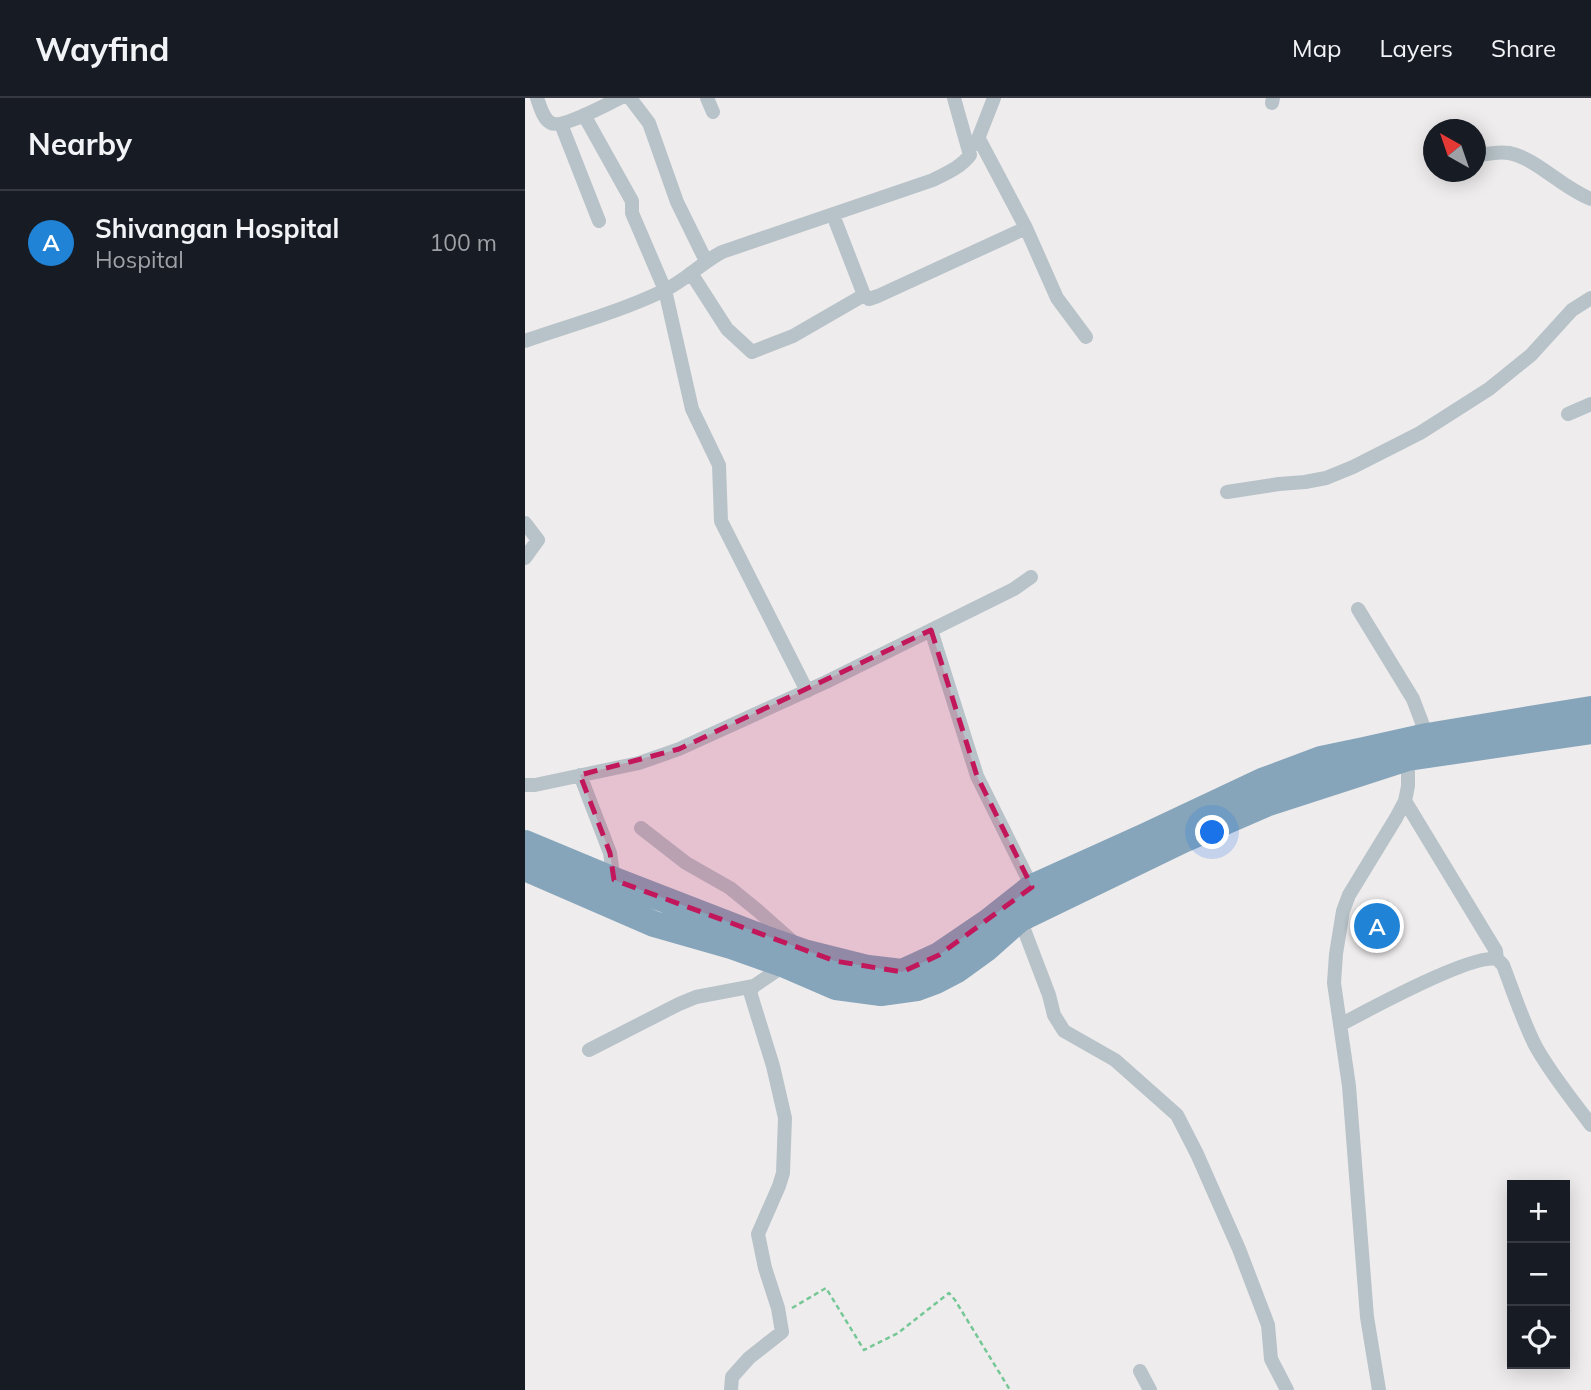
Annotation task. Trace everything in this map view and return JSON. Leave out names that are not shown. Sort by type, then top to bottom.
[{"type":"highway","points":[[525,868],[654,924],[731,946],[795,959],[902,972],[939,955],[1032,887],[1262,781],[1321,760],[1415,745],[1591,709]]},
{"type":"highway","points":[[525,843],[764,938],[836,987],[881,993],[917,988],[936,981],[986,949],[1020,919],[1184,840],[1266,804],[1415,745],[1591,730]]},
{"type":"street","points":[[537,98],[548,122],[554,124],[561,124],[620,98]]},
{"type":"street","points":[[630,98],[649,123],[677,202],[706,261]]},
{"type":"street","points":[[707,98],[713,112]]},
{"type":"street","points":[[954,98],[970,155]]},
{"type":"street","points":[[526,339],[628,306],[665,290],[723,252],[933,180],[961,165],[970,155],[995,98]]},
{"type":"street","points":[[583,115],[632,201],[632,213],[665,290],[692,410],[719,465],[721,521],[807,691]]},
{"type":"street","points":[[561,124],[599,221]]},
{"type":"street","points":[[979,139],[1026,228],[1057,298],[1086,338]]},
{"type":"street","points":[[1486,154],[1511,153],[1527,160],[1567,188],[1591,199]]},
{"type":"street","points":[[833,215],[864,295],[869,299],[1026,228]]},
{"type":"street","points":[[691,273],[727,329],[752,352],[793,336],[864,295]]},
{"type":"street","points":[[1227,492],[1326,478],[1420,433],[1489,388],[1531,355],[1572,310],[1591,298]]},
{"type":"street","points":[[1568,414],[1591,404]]},
{"type":"street","points":[[525,523],[538,540],[525,558]]},
{"type":"street","points":[[525,785],[639,763],[679,749],[807,691],[1014,589],[1031,577]]},
{"type":"street","points":[[1358,609],[1413,699],[1415,745],[1405,801],[1349,895],[1343,911],[1336,954],[1335,983],[1349,1086],[1367,1317],[1379,1390]]},
{"type":"street","points":[[931,630],[977,776],[1032,887]]},
{"type":"street","points":[[580,775],[610,853],[614,880]]},
{"type":"street","points":[[1405,801],[1496,951],[1497,959],[1503,965],[1536,1046],[1591,1125]]},
{"type":"street","points":[[589,1049],[697,997],[754,986],[795,959],[757,910],[730,888],[687,863],[641,828]]},
{"type":"street","points":[[1020,919],[1054,1015],[1064,1031],[1115,1059],[1177,1115],[1239,1249],[1268,1325],[1271,1359],[1287,1390]]},
{"type":"street","points":[[1340,1025],[1405,991],[1454,970],[1487,959],[1497,959]]},
{"type":"street","points":[[731,1390],[732,1377],[782,1332],[758,1234],[783,1173],[785,1118],[773,1066],[751,995],[754,986]]},
{"type":"street","points":[[1140,1371],[1150,1390]]},
{"type":"path","points":[[787,1310],[826,1288],[864,1350],[898,1333],[949,1293],[1010,1390]]},
{"type":"highlighted area","points":[[931,630],[977,776],[1032,887],[939,955],[902,972],[835,961],[614,880],[610,853],[580,775],[679,749]]},
{"type":"building","points":[[1388,900],[1401,922],[1361,946],[1354,933],[1369,924],[1364,914]]},
{"type":"place","name":"Shivangan Hospital","points":[[1377,926]]}]
